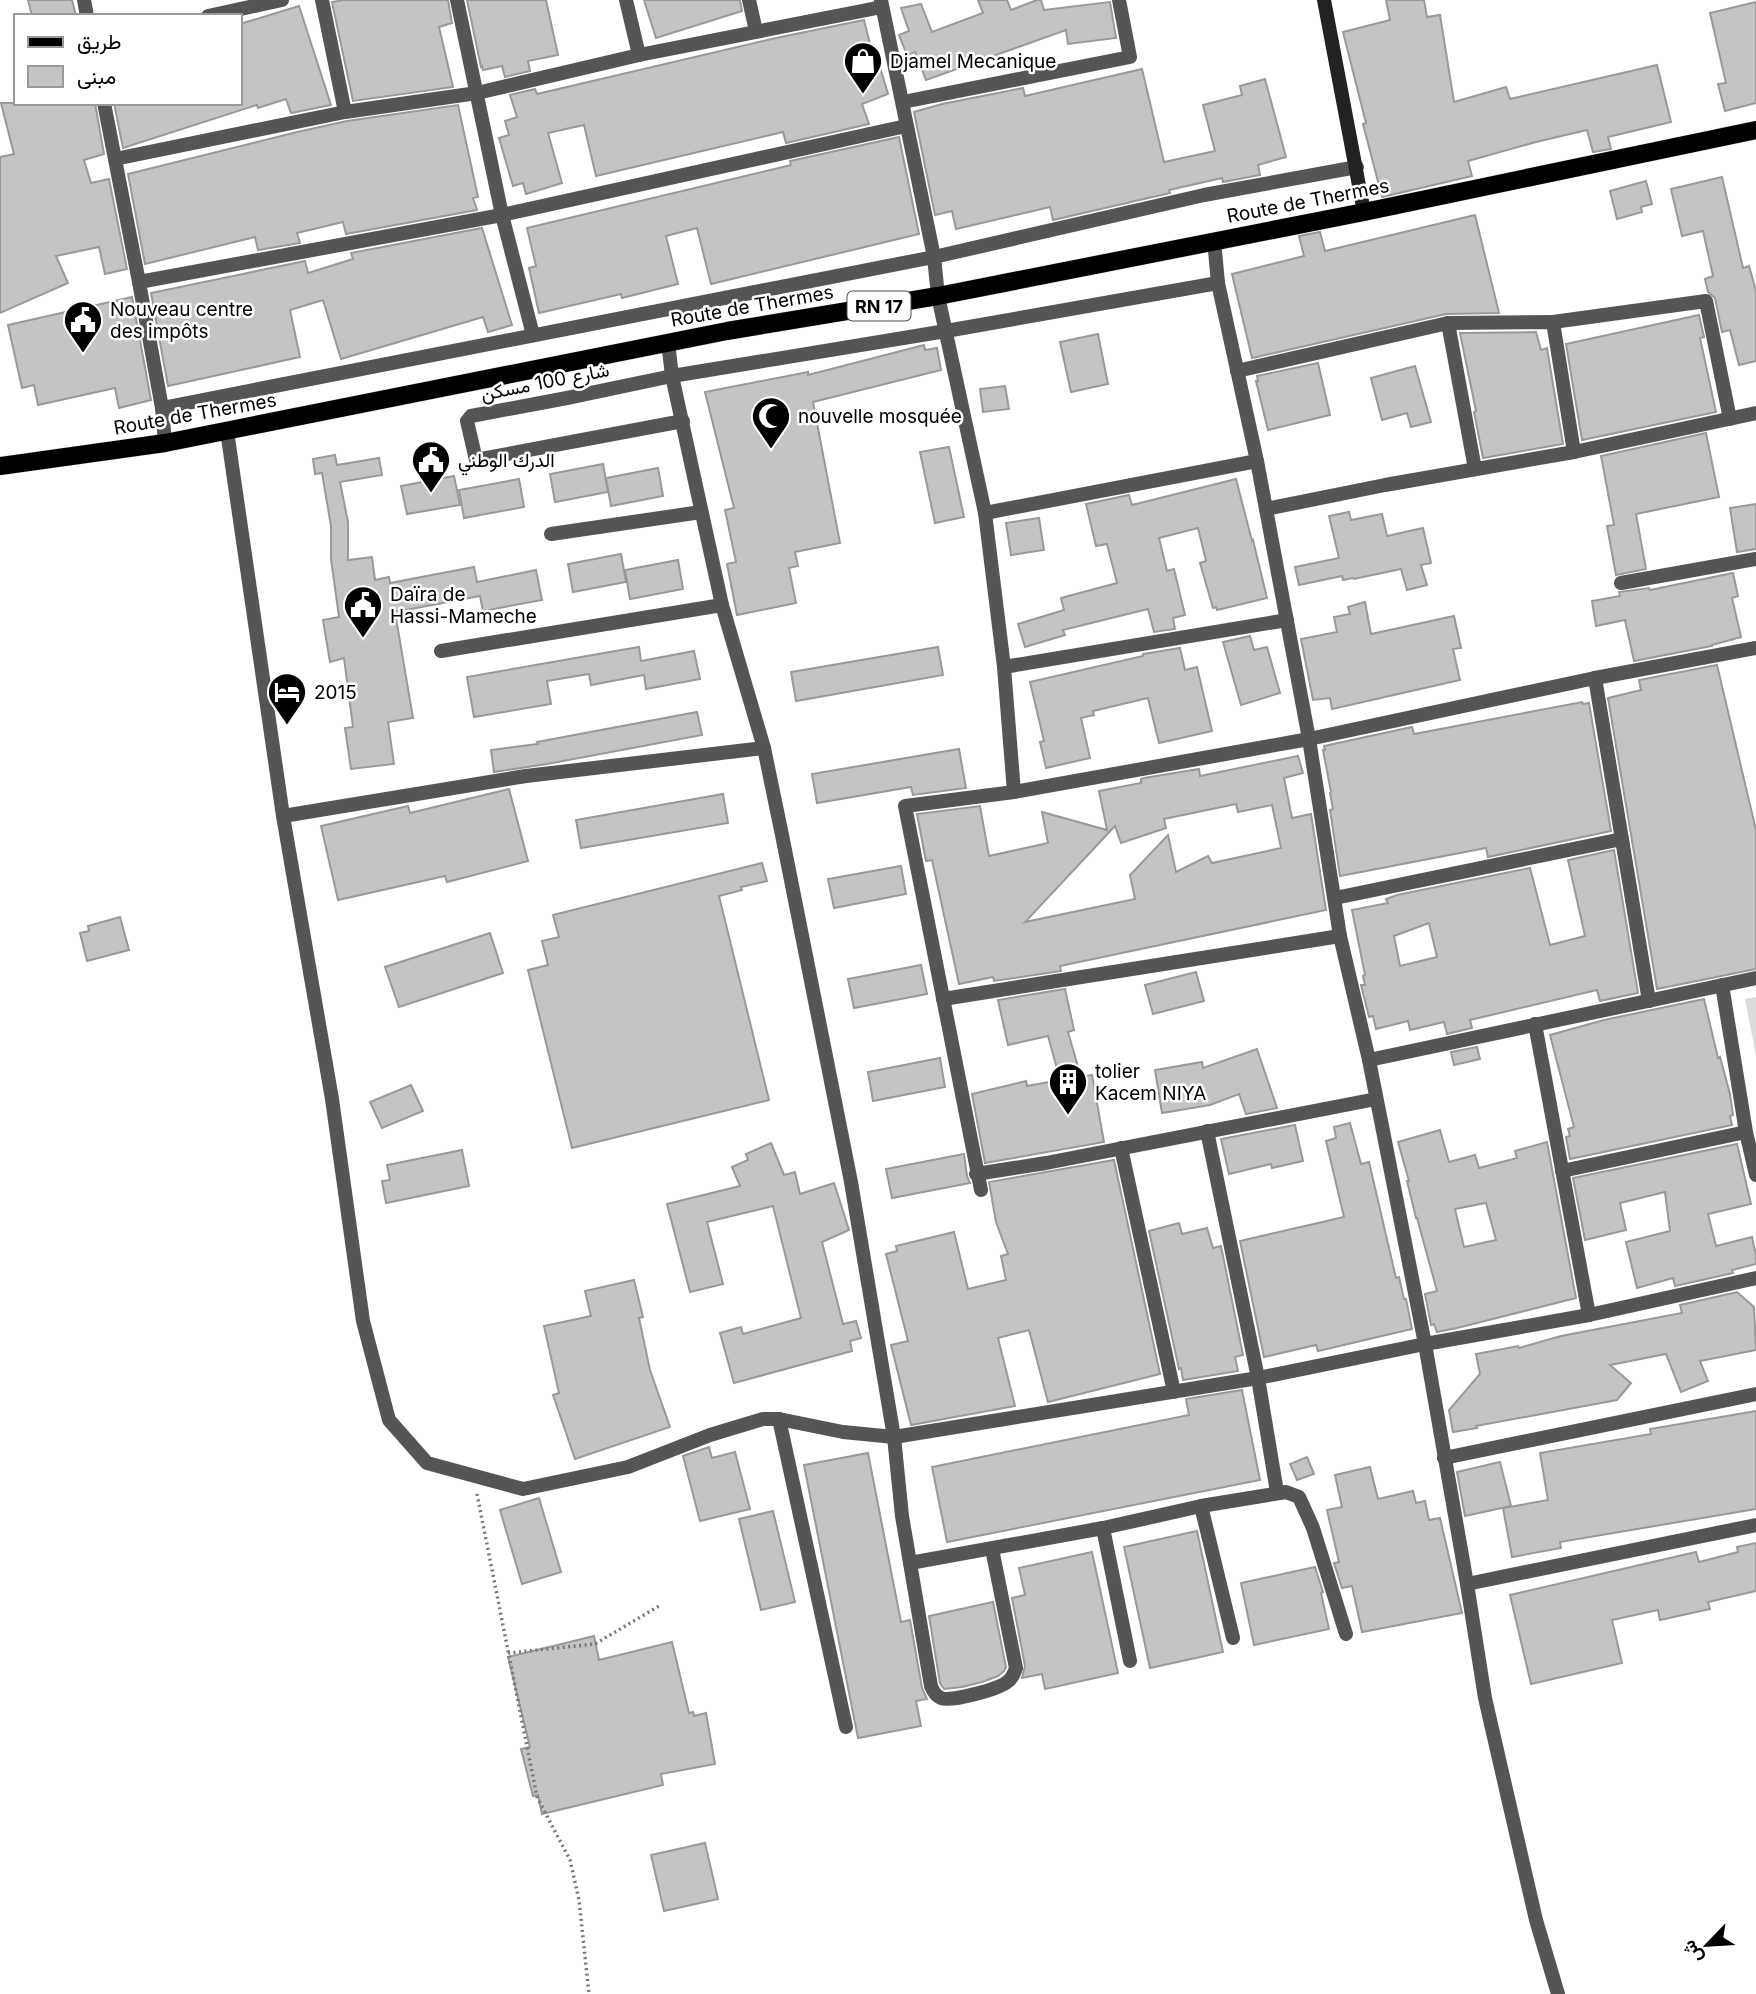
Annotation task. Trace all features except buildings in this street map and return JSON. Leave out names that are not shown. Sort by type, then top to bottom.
[{"type":"main road","points":[[1324,0],[1364,212]]},
{"type":"main road","name":"Route de Thermes","points":[[0,466],[165,443],[668,342],[938,296],[1364,212],[1756,130]]},
{"type":"street","points":[[217,14],[282,0]]},
{"type":"street","points":[[322,0],[345,112]]},
{"type":"street","points":[[457,0],[502,215],[533,335]]},
{"type":"street","points":[[626,0],[639,55]]},
{"type":"street","points":[[749,0],[756,31]]},
{"type":"street","points":[[903,102],[1130,57],[1119,0]]},
{"type":"street","points":[[115,159],[345,112],[477,93],[639,55],[881,4],[934,257],[938,296],[985,513],[1004,667],[1014,792]]},
{"type":"street","points":[[104,105],[162,408],[165,443]]},
{"type":"street","points":[[139,282],[502,215],[906,126]]},
{"type":"street","points":[[162,408],[934,257],[1204,195],[1357,167]]},
{"type":"street","points":[[1214,240],[1218,283],[1257,461],[1310,739],[1340,936],[1369,1059],[1425,1344],[1485,1698],[1536,1920],[1558,1994]]},
{"type":"street","points":[[672,376],[1218,283]]},
{"type":"street","points":[[1237,370],[1448,323],[1553,322],[1706,301],[1730,419]]},
{"type":"street","points":[[1553,322],[1574,452]]},
{"type":"street","points":[[1448,323],[1475,469]]},
{"type":"street","points":[[668,342],[672,376],[722,605],[764,748],[851,1182],[894,1437],[902,1516],[930,1686],[942,1699],[953,1699],[1000,1687],[1008,1682],[1016,1668],[992,1549]]},
{"type":"street","name":"شارع 100 مسكن","points":[[672,376],[471,416],[467,421],[475,460],[683,421]]},
{"type":"street","points":[[1266,509],[1574,452],[1756,413]]},
{"type":"street","points":[[227,431],[283,816],[332,1099],[363,1321],[389,1420],[427,1462],[523,1489],[628,1466],[710,1435],[763,1419],[779,1419],[843,1432],[894,1437],[1258,1378],[1425,1344],[1589,1315],[1756,1278]]},
{"type":"street","points":[[985,513],[1257,461]]},
{"type":"street","points":[[551,534],[701,512]]},
{"type":"street","points":[[1621,583],[1756,559]]},
{"type":"street","points":[[440,651],[722,605]]},
{"type":"street","points":[[1004,667],[1287,620]]},
{"type":"street","points":[[981,1190],[905,806],[1014,792],[1310,739],[1595,678],[1756,648]]},
{"type":"street","points":[[1595,678],[1649,1001]]},
{"type":"street","points":[[283,816],[526,776],[764,748]]},
{"type":"street","points":[[1335,898],[1622,839]]},
{"type":"street","points":[[943,999],[1340,936]]},
{"type":"street","points":[[1369,1059],[1756,978]]},
{"type":"street","points":[[1722,985],[1746,1132],[1756,1175]]},
{"type":"street","points":[[1535,1024],[1589,1315]]},
{"type":"street","points":[[976,1174],[1376,1099]]},
{"type":"street","points":[[1207,1130],[1258,1378],[1277,1492]]},
{"type":"street","points":[[1562,1171],[1746,1132]]},
{"type":"street","points":[[1121,1148],[1174,1392]]},
{"type":"street","points":[[1444,1458],[1756,1394]]},
{"type":"street","points":[[779,1419],[846,1727]]},
{"type":"street","points":[[910,1563],[1104,1528],[1277,1492],[1297,1495],[1313,1528],[1346,1634]]},
{"type":"street","points":[[1201,1506],[1233,1638]]},
{"type":"street","points":[[1467,1584],[1756,1525]]},
{"type":"street","points":[[1104,1528],[1130,1661]]},
{"type":"path","points":[[473,1475],[537,1797],[570,1860],[579,1900],[589,1994]]},
{"type":"path","points":[[508,1653],[595,1644],[659,1606]]},
{"type":"shaded area","points":[[1756,997],[1756,1056],[1745,999]]},
{"type":"place","name":"Djamel Mecanique","points":[[863,95]]},
{"type":"place","name":"Nouveau centre des impôts","points":[[83,354]]},
{"type":"place","name":"nouvelle mosquée","points":[[771,450]]},
{"type":"place","name":"الدرك الوطني","points":[[431,494]]},
{"type":"place","name":"Daïra de Hassi-Mameche","points":[[363,639]]},
{"type":"place","name":"2015","points":[[287,726]]},
{"type":"place","name":"tolier Kacem NIYA","points":[[1068,1116]]}]
